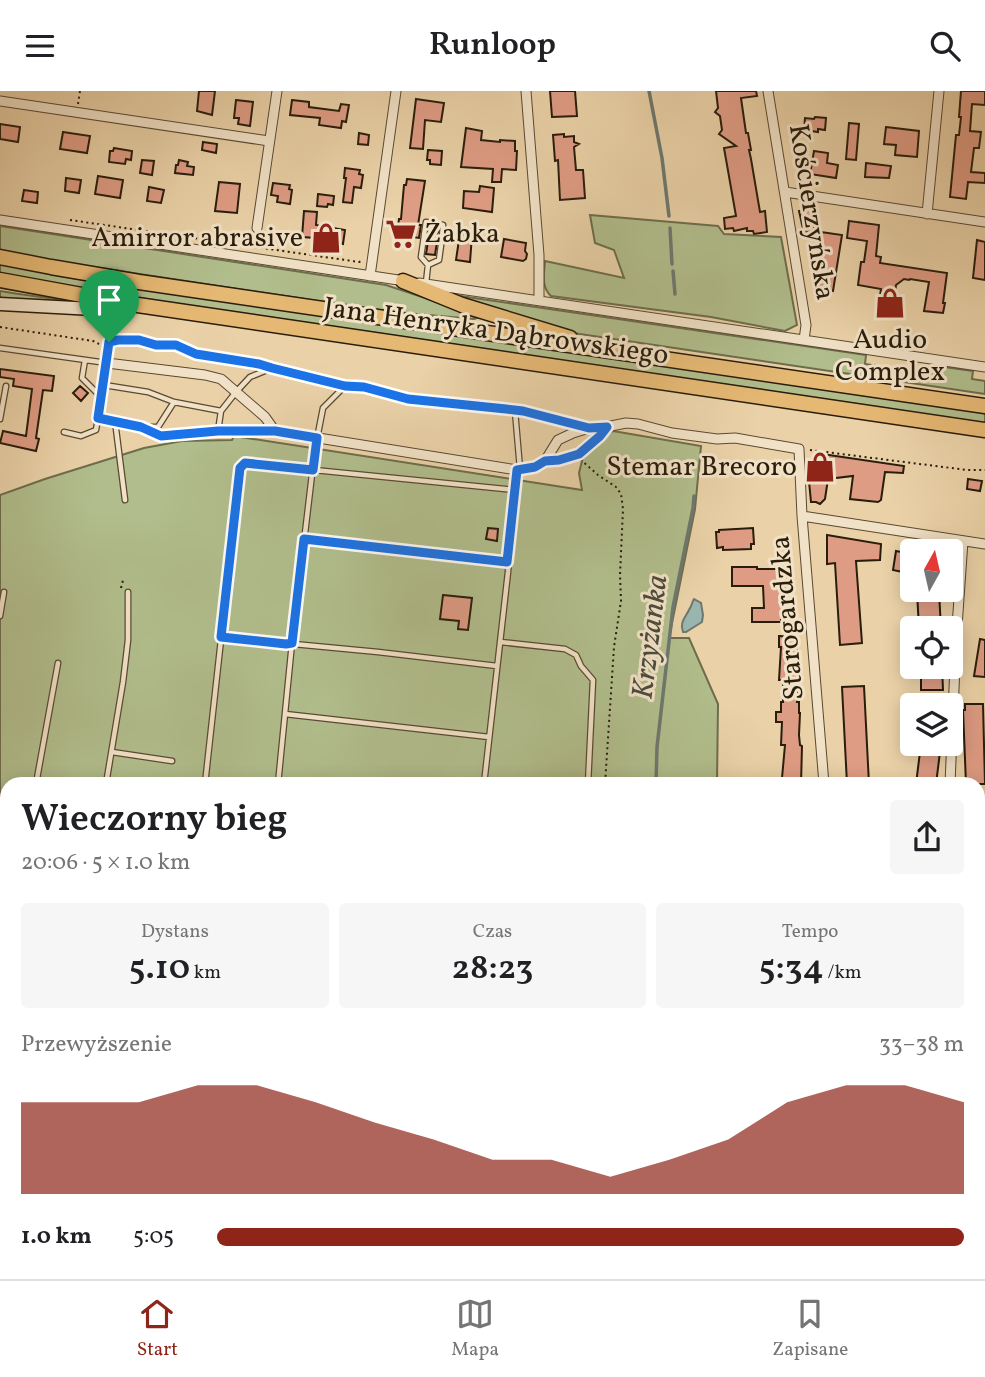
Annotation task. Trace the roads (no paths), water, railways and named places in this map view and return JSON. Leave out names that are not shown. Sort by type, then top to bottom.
[{"type":"main road","name":"Jana Henryka Dąbrowskiego","points":[[0,257],[139,282],[985,407]]},
{"type":"main road","name":"Jana Henryka Dąbrowskiego","points":[[0,280],[93,297],[985,430]]},
{"type":"main road","points":[[403,281],[462,305],[626,353]]},
{"type":"main road","points":[[112,310],[160,316],[205,314]]},
{"type":"street","points":[[257,228],[276,91]]},
{"type":"street","points":[[370,276],[396,91]]},
{"type":"street","points":[[526,91],[539,255],[539,300]]},
{"type":"street","name":"Kościerzyńska","points":[[768,91],[806,324],[804,339]]},
{"type":"street","points":[[927,213],[939,91]]},
{"type":"street","points":[[0,101],[269,141]]},
{"type":"street","points":[[785,192],[985,222]]},
{"type":"street","name":"Jana Henryka Dąbrowskiego","points":[[0,221],[985,367]]},
{"type":"street","points":[[0,304],[112,310],[107,363],[221,379],[265,417],[275,431],[518,470]]},
{"type":"street","name":"Starogardzka","points":[[518,470],[535,467],[545,461],[558,440],[573,433],[626,423],[672,433],[717,439],[735,438],[799,449],[823,777]]},
{"type":"street","points":[[802,516],[950,539]]},
{"type":"street","points":[[963,541],[985,544]]},
{"type":"street","points":[[950,777],[959,602]]},
{"type":"lane","points":[[426,284],[428,265],[421,257],[426,222],[443,225],[439,260],[428,265]]},
{"type":"lane","points":[[0,348],[107,363],[96,431],[81,436],[64,432]]},
{"type":"lane","points":[[85,360],[82,378],[102,397]]},
{"type":"lane","points":[[218,431],[221,411],[236,392],[250,377],[272,368],[408,399],[515,411],[518,470],[485,777]]},
{"type":"lane","points":[[104,385],[148,392],[174,402],[221,411]]},
{"type":"lane","points":[[0,419],[6,386]]},
{"type":"lane","points":[[279,777],[317,438],[323,408],[345,386]]},
{"type":"lane","points":[[141,427],[158,427],[174,402]]},
{"type":"lane","points":[[98,418],[141,427],[161,436],[218,431],[275,431]]},
{"type":"lane","points":[[116,421],[125,500]]},
{"type":"lane","points":[[206,777],[240,468],[245,463],[515,489]]},
{"type":"lane","points":[[304,539],[507,562]]},
{"type":"lane","points":[[0,616],[4,592]]},
{"type":"lane","points":[[107,777],[128,640],[128,592]]},
{"type":"lane","points":[[221,637],[497,666]]},
{"type":"lane","points":[[500,642],[565,649],[572,652],[593,680],[587,777]]},
{"type":"lane","points":[[37,777],[58,663]]},
{"type":"lane","points":[[285,714],[489,737]]},
{"type":"lane","points":[[112,752],[172,761]]},
{"type":"water","points":[[694,599],[701,603],[702,622],[683,632],[682,622]]},
{"type":"waterway","name":"Krzyżanka","points":[[649,91],[662,158],[669,216]]},
{"type":"waterway","name":"Krzyżanka","points":[[670,228],[672,264]]},
{"type":"waterway","name":"Krzyżanka","points":[[673,271],[675,294]]},
{"type":"waterway","name":"Krzyżanka","points":[[656,777],[657,747],[673,607],[694,496]]},
{"type":"place","name":"Żabka","points":[[401,234]]},
{"type":"place","name":"Amirror abrasive","points":[[326,238]]},
{"type":"place","name":"Audio Complex","points":[[890,303]]},
{"type":"place","name":"Stemar Brecoro","points":[[820,467]]}]
